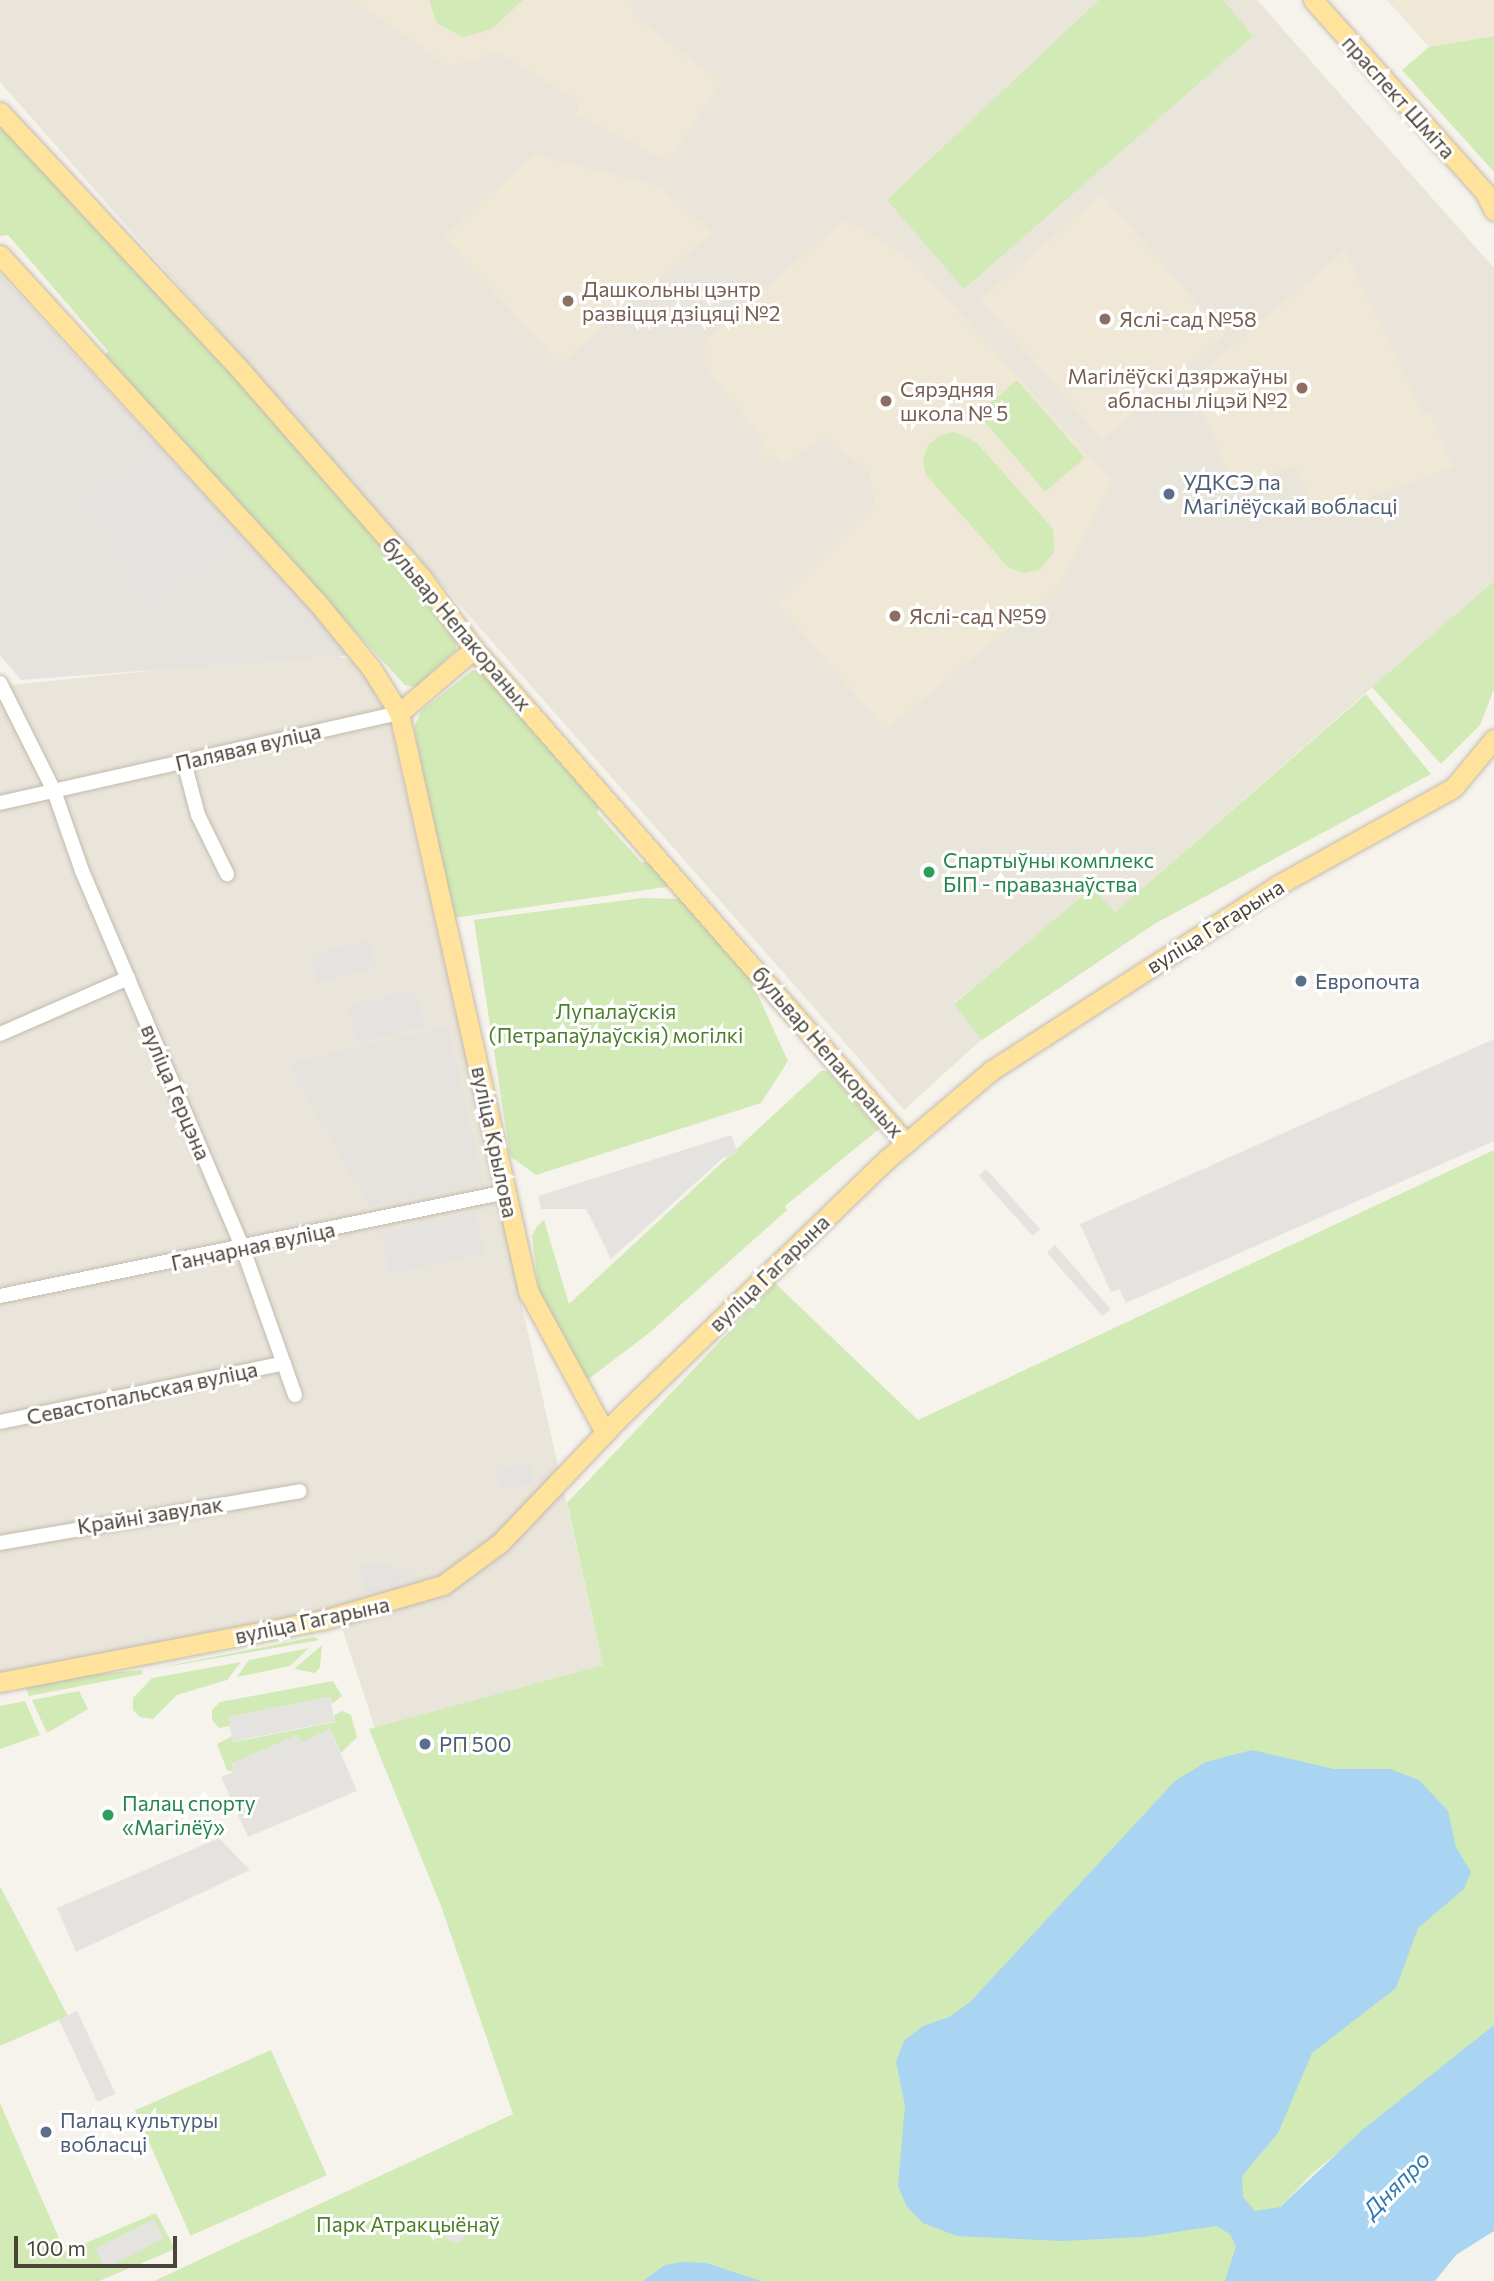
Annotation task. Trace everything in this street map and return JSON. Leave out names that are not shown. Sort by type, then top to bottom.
[{"type":"main road","name":"праспект Шміта","points":[[1313,0],[1489,197],[1494,211]]},
{"type":"main road","name":"бульвар Непакораных","points":[[0,112],[237,366],[422,578],[474,649],[906,1143]]},
{"type":"main road","name":"вуліца Крылова","points":[[0,255],[317,602],[371,668],[399,713],[528,1291],[556,1349],[605,1432]]},
{"type":"main road","name":"Палявая вуліца","points":[[399,713],[474,649]]},
{"type":"main road","name":"вуліца Гагарына","points":[[0,1682],[338,1617],[443,1585],[500,1543],[605,1432],[906,1143],[992,1070],[1278,885],[1453,788],[1494,738]]},
{"type":"street","name":"вуліца Герцэна","points":[[0,683],[4,701],[54,791],[128,978],[243,1249],[295,1395]]},
{"type":"street","name":"Палявая вуліца","points":[[0,803],[399,713]]},
{"type":"street","points":[[184,762],[198,815],[227,874]]},
{"type":"street","points":[[0,1034],[128,978]]},
{"type":"street","name":"Ганчарная вуліца","points":[[0,1296],[243,1249],[506,1192]]},
{"type":"street","name":"Севастопальская вуліца","points":[[0,1422],[284,1363]]},
{"type":"street","name":"Крайні завулак","points":[[0,1543],[300,1491]]},
{"type":"shaded area","points":[[0,0],[1257,0],[1494,268],[1494,581],[1115,912],[1092,889],[954,1003],[982,1039],[904,1110],[0,82]]},
{"type":"shaded area","points":[[354,0],[631,0],[633,15],[721,83],[668,162],[576,114],[580,102],[495,50],[479,60],[448,66]]},
{"type":"shaded area","points":[[1387,0],[1494,0],[1494,36],[1429,47]]},
{"type":"shaded area","name":"Дашкольны цэнтр развіцця дзіцяці №2","points":[[535,154],[659,186],[712,233],[560,364],[444,237]]},
{"type":"shaded area","name":"Яслі-сад №58","points":[[1102,194],[1224,334],[1103,440],[980,300]]},
{"type":"shaded area","name":"Сярэдняя школа № 5","points":[[845,219],[912,260],[1112,481],[1058,587],[886,730],[779,606],[779,601],[875,506],[869,472],[824,438],[782,464],[774,454],[766,460],[757,449],[765,442],[704,365],[705,341]]},
{"type":"shaded area","name":"Магілёўскі дзяржаўны абласны ліцэй №2","points":[[1345,250],[1423,414],[1430,412],[1453,467],[1318,516],[1296,465],[1234,489],[1191,381]]},
{"type":"shaded area","points":[[0,274],[353,655],[21,680],[0,655]]},
{"type":"shaded area","points":[[156,450],[234,535],[152,602],[89,504]]},
{"type":"shaded area","points":[[326,653],[355,661],[387,709],[603,1665],[375,1728],[336,1610],[0,1675],[0,686]]},
{"type":"shaded area","points":[[370,940],[377,968],[318,983],[311,955]]},
{"type":"shaded area","points":[[416,989],[425,1026],[357,1043],[348,1006]]},
{"type":"shaded area","points":[[448,1026],[482,1183],[370,1207],[296,1080],[292,1062]]},
{"type":"shaded area","points":[[1494,1039],[1494,1141],[1126,1303],[1119,1289],[1111,1292],[1080,1224]]},
{"type":"shaded area","points":[[731,1135],[738,1153],[723,1158],[611,1259],[586,1209],[541,1209],[538,1196]]},
{"type":"shaded area","points":[[986,1169],[1040,1229],[1033,1236],[979,1176]]},
{"type":"shaded area","points":[[476,1212],[485,1254],[390,1274],[381,1232]]},
{"type":"shaded area","points":[[1055,1245],[1111,1309],[1102,1316],[1047,1252]]},
{"type":"shaded area","points":[[530,1462],[535,1482],[501,1491],[496,1470]]},
{"type":"shaded area","points":[[357,1562],[413,1568],[416,1579],[367,1593]]},
{"type":"shaded area","points":[[330,1697],[335,1722],[233,1741],[228,1717]]},
{"type":"shaded area","points":[[330,1729],[357,1791],[248,1837],[221,1777],[234,1772],[232,1763],[297,1735],[301,1743]]},
{"type":"shaded area","points":[[219,1838],[250,1870],[76,1952],[57,1908]]},
{"type":"shaded area","points":[[77,2011],[115,2093],[97,2102],[59,2019]]},
{"type":"shaded area","points":[[154,2219],[164,2239],[105,2269],[95,2249]]},
{"type":"shaded area","points":[[451,2223],[459,2223],[465,2233],[459,2243],[451,2243],[445,2237],[445,2229]]},
{"type":"green space","points":[[429,0],[523,0],[492,29],[463,37],[437,23]]},
{"type":"green space","points":[[1099,0],[1223,0],[1253,36],[964,289],[887,200]]},
{"type":"green space","points":[[1494,36],[1494,172],[1402,70],[1429,47]]},
{"type":"green space","points":[[0,116],[457,626],[456,650],[416,687],[405,685],[103,360],[108,351],[8,235],[0,236]]},
{"type":"green space","points":[[1017,380],[1085,458],[1045,492],[978,414]]},
{"type":"green space","points":[[955,432],[976,442],[1053,529],[1054,552],[1039,570],[1024,573],[1009,568],[926,475],[923,460],[928,445],[940,435]]},
{"type":"green space","points":[[1494,581],[1494,689],[1480,725],[1441,764],[1372,687]]},
{"type":"green space","points":[[473,670],[486,672],[599,804],[597,813],[642,863],[649,859],[673,886],[453,918],[414,728],[421,711]]},
{"type":"green space","points":[[1366,694],[1431,774],[1156,923],[982,1040],[954,1004],[1092,888],[1115,912]]},
{"type":"green space","name":"Лупалаўскія (Петрапаўлаўскія) могілкі","points":[[642,898],[685,899],[751,980],[788,1061],[761,1103],[536,1175],[510,1156],[474,920]]},
{"type":"green space","points":[[821,1071],[828,1071],[879,1129],[785,1206],[787,1210],[649,1333],[586,1381],[539,1292],[532,1236],[537,1226],[544,1220],[569,1304]]},
{"type":"green space","name":"Парк Атракцыёнаў","points":[[1494,1150],[1494,2025],[1313,2173],[1280,2207],[1225,2281],[154,2281],[513,2114],[441,1906],[369,1729],[603,1665],[567,1503],[775,1283],[918,1420]]},
{"type":"green space","points":[[314,1637],[320,1640],[148,1670]]},
{"type":"green space","points":[[322,1645],[320,1667],[315,1673],[294,1669]]},
{"type":"green space","points":[[309,1648],[290,1666],[237,1677],[249,1660]]},
{"type":"green space","points":[[241,1662],[227,1680],[177,1695],[153,1719],[140,1717],[133,1710],[133,1698],[152,1678]]},
{"type":"green space","points":[[142,1670],[143,1674],[29,1696],[26,1688],[76,1676]]},
{"type":"green space","points":[[333,1681],[342,1696],[332,1704],[330,1697],[229,1717],[230,1726],[219,1728],[212,1720],[212,1710],[220,1702]]},
{"type":"green space","points":[[79,1691],[88,1709],[47,1733],[32,1700]]},
{"type":"green space","points":[[25,1701],[40,1735],[0,1749],[0,1706]]},
{"type":"green space","points":[[343,1711],[351,1715],[357,1737],[341,1753],[330,1729],[301,1743],[297,1735],[232,1764],[234,1772],[227,1770],[217,1744],[232,1736],[233,1742],[335,1722],[334,1715]]},
{"type":"green space","points":[[0,1886],[68,2016],[0,2046]]},
{"type":"green space","points":[[271,2050],[327,2175],[191,2236],[135,2111]]},
{"type":"green space","points":[[0,2103],[65,2252],[156,2213],[175,2249],[99,2281],[0,2281]]},
{"type":"water","name":"Дняпро","points":[[1252,1750],[1334,1769],[1390,1769],[1419,1780],[1448,1811],[1456,1847],[1471,1872],[1464,1889],[1418,1928],[1396,1988],[1312,2053],[1278,2133],[1242,2176],[1243,2197],[1255,2211],[1280,2207],[1361,2131],[1494,2025],[1494,2231],[1456,2255],[1435,2281],[1225,2281],[1236,2246],[1230,2234],[1216,2226],[1143,2237],[1061,2241],[957,2236],[923,2223],[907,2207],[898,2186],[905,2105],[896,2062],[904,2041],[923,2026],[949,2017],[970,2002],[1175,1781],[1206,1762]]},
{"type":"water","points":[[683,2262],[706,2263],[761,2281],[643,2281],[665,2265]]},
{"type":"place","name":"Дашкольны цэнтр развіцця дзіцяці №2","points":[[568,301]]},
{"type":"place","name":"Яслі-сад №58","points":[[1105,319]]},
{"type":"place","name":"Магілёўскі дзяржаўны абласны ліцэй №2","points":[[1302,388]]},
{"type":"place","name":"Сярэдняя школа № 5","points":[[886,401]]},
{"type":"place","name":"УДКСЭ па Магілёўскай вобласці","points":[[1169,494]]},
{"type":"place","name":"Яслі-сад №59","points":[[895,616]]},
{"type":"place","name":"Спартыўны комплекс БІП - правазнаўства","points":[[929,872]]},
{"type":"place","name":"Европочта","points":[[1301,981]]},
{"type":"place","name":"РП 500","points":[[425,1744]]},
{"type":"place","name":"Палац спорту «Магілёў»","points":[[108,1815]]},
{"type":"place","name":"Палац культуры вобласці","points":[[46,2132]]}]
